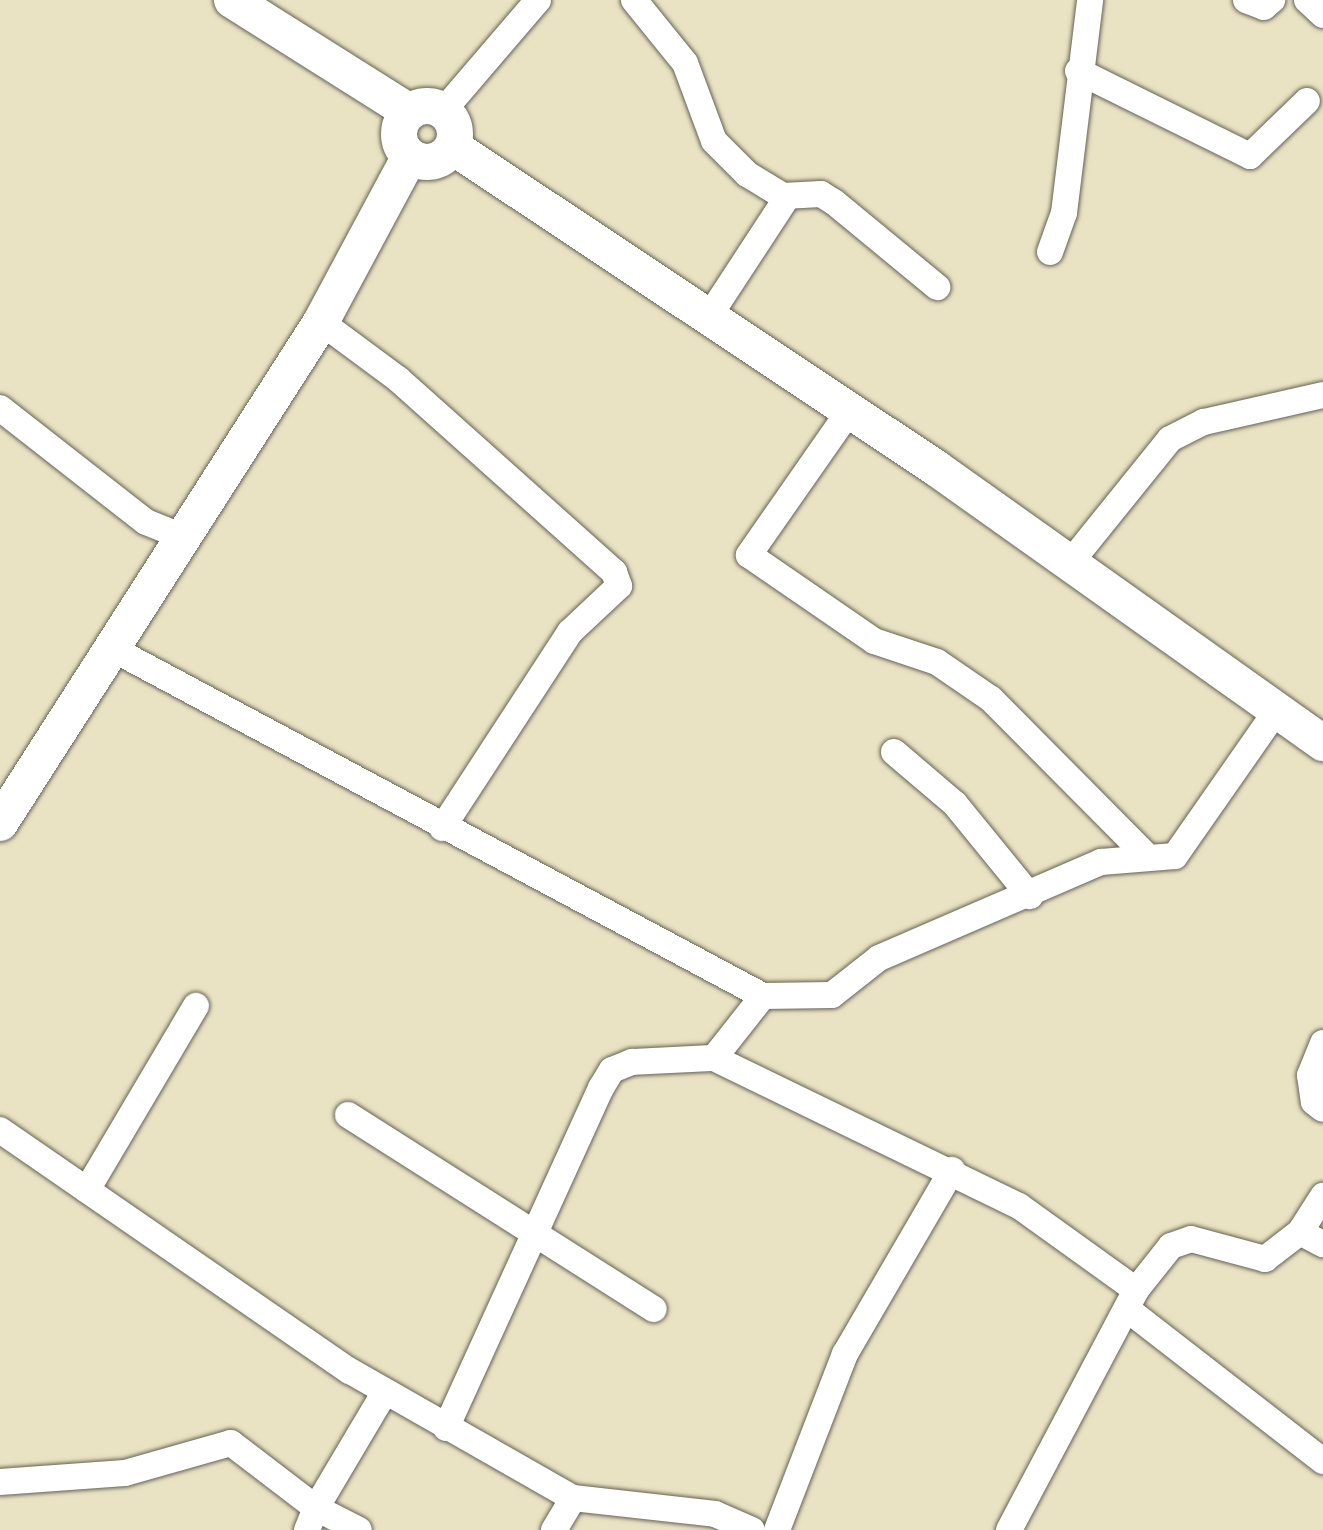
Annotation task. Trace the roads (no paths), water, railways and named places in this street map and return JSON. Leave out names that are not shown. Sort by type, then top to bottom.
[{"type":"street","points":[[232,0],[426,112],[456,131],[453,147],[434,162],[410,156],[399,138],[426,112],[538,0]]},
{"type":"street","points":[[634,0],[685,63],[714,141],[747,174],[788,196],[821,194],[937,287]]},
{"type":"street","points":[[1050,252],[1064,213],[1078,71],[1090,0]]},
{"type":"street","points":[[1246,0],[1264,7],[1272,0]]},
{"type":"street","points":[[1307,0],[1323,15]]},
{"type":"street","points":[[1078,71],[1250,156],[1307,101]]},
{"type":"street","points":[[453,147],[850,410],[1323,743]]},
{"type":"street","points":[[0,823],[181,536],[321,322],[410,156]]},
{"type":"street","points":[[710,315],[788,196]]},
{"type":"street","points":[[321,322],[398,379],[614,572],[619,586],[570,632],[442,828]]},
{"type":"street","points":[[1070,563],[1170,439],[1204,422],[1323,395]]},
{"type":"street","points":[[0,408],[146,522],[181,536]]},
{"type":"street","points":[[850,410],[749,555],[874,641],[937,662],[991,699],[1147,856]]},
{"type":"street","points":[[111,648],[442,828],[763,996],[832,995],[879,958],[1030,896],[1110,859],[1183,851],[1277,710]]},
{"type":"street","points":[[894,752],[955,804],[1030,896]]},
{"type":"street","points":[[714,1058],[763,996]]},
{"type":"street","points":[[87,1190],[196,1006]]},
{"type":"street","points":[[1323,1043],[1310,1075],[1314,1102],[1323,1109]]},
{"type":"street","points":[[446,1428],[612,1070],[714,1058],[952,1170],[1019,1206],[1323,1461]]},
{"type":"street","points":[[348,1115],[534,1236],[654,1309]]},
{"type":"street","points":[[0,1130],[385,1392],[573,1498],[715,1514],[752,1530]]},
{"type":"street","points":[[777,1530],[845,1354],[952,1170]]},
{"type":"street","points":[[1009,1530],[1131,1299],[1171,1246],[1191,1239],[1265,1259],[1312,1238],[1323,1196]]},
{"type":"street","points":[[312,1519],[385,1392]]},
{"type":"street","points":[[0,1482],[125,1473],[231,1443],[312,1519],[359,1530]]},
{"type":"street","points":[[554,1530],[573,1498]]}]
